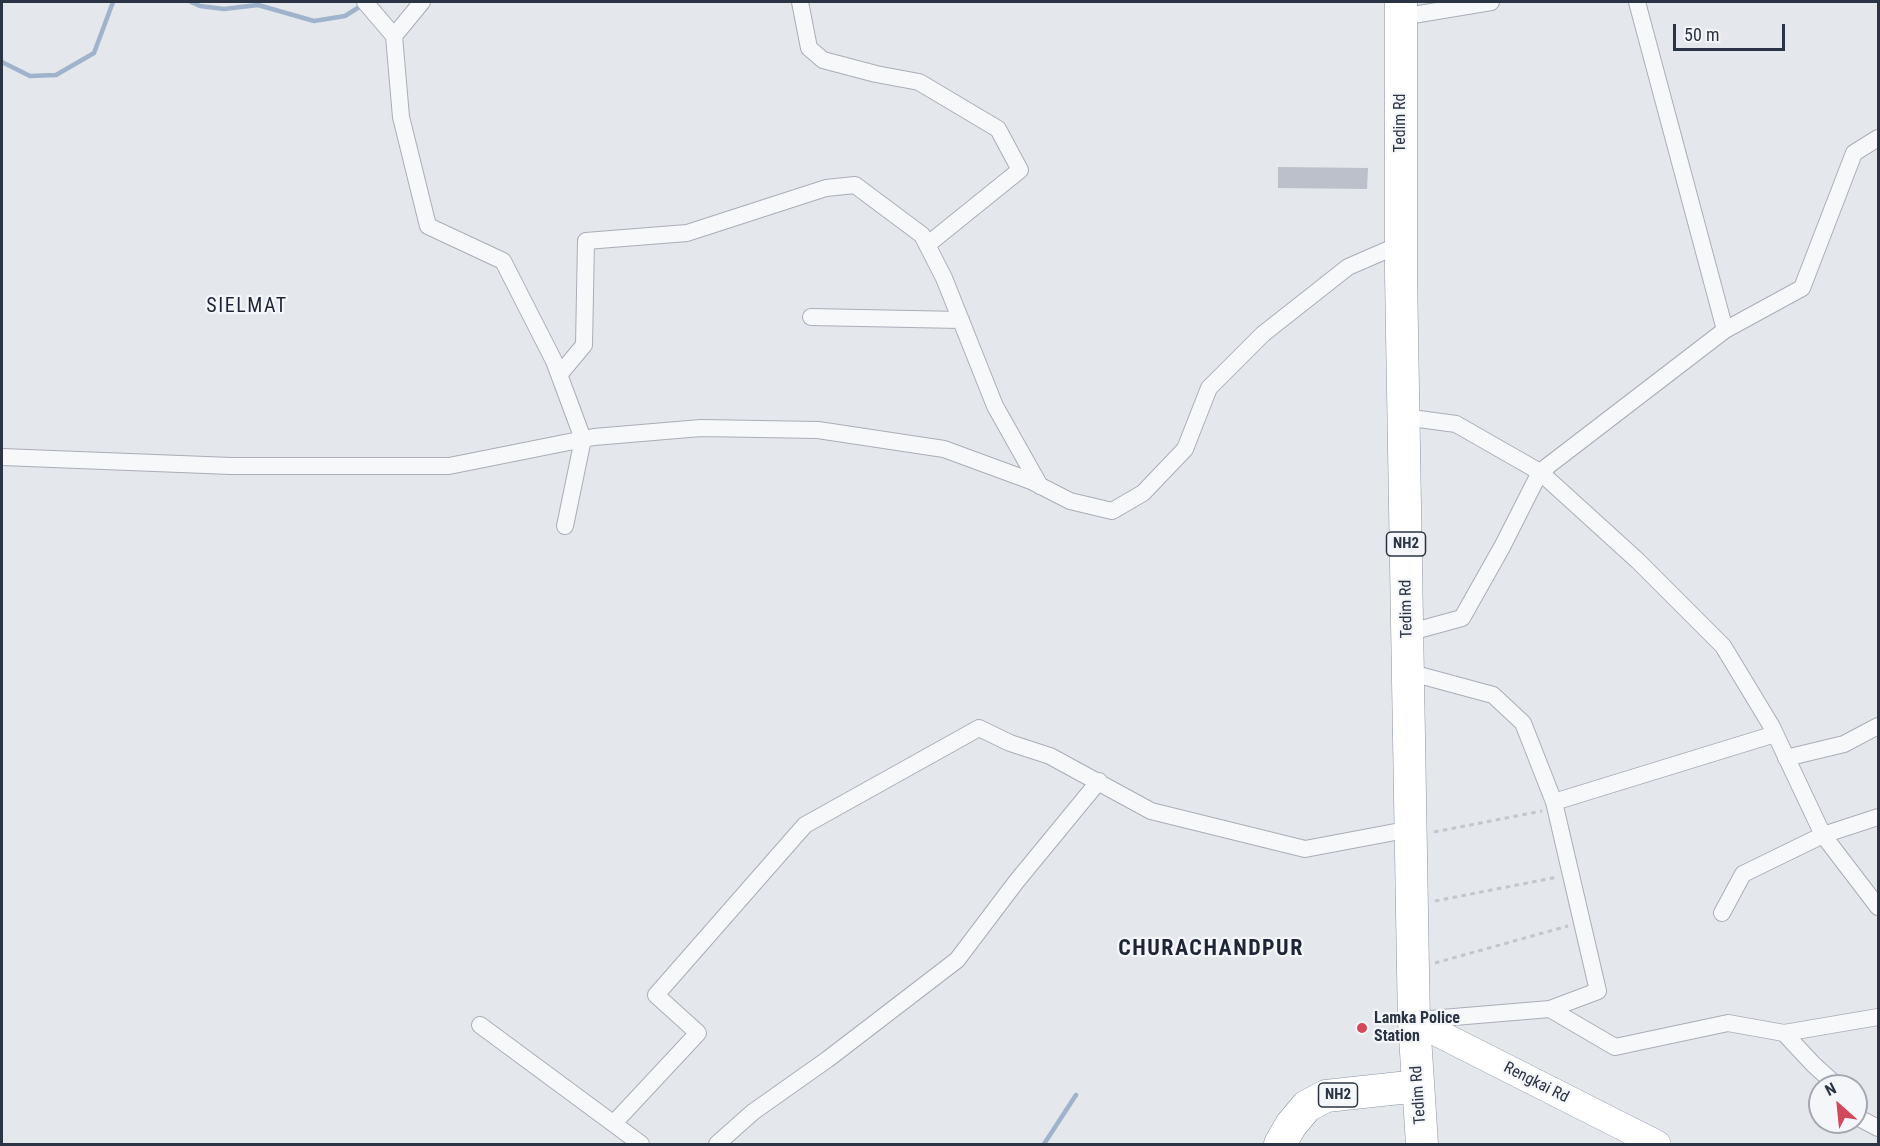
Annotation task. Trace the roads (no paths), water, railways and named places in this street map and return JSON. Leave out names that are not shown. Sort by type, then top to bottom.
[{"type":"highway","name":"Tedim Rd","points":[[1401,9],[1401,244],[1413,969],[1422,1144]]},
{"type":"highway","name":"NH2","points":[[1280,1144],[1291,1125],[1307,1106],[1326,1096],[1418,1086]]},
{"type":"main road","name":"Rengkai Rd","points":[[1414,1021],[1657,1144]]},
{"type":"street","points":[[365,2],[394,36],[401,117],[428,226],[503,261],[560,375],[584,439],[565,526]]},
{"type":"street","points":[[394,36],[422,2]]},
{"type":"street","points":[[800,2],[809,48],[823,60],[876,74],[920,82],[998,129],[1020,170],[927,244]]},
{"type":"street","points":[[1401,9],[1491,2]]},
{"type":"street","points":[[1637,2],[1725,330]]},
{"type":"street","points":[[1407,633],[1462,618],[1502,547],[1540,472],[1725,330],[1802,288],[1854,153],[1878,135]]},
{"type":"street","points":[[560,375],[584,345],[586,241],[687,232],[826,188],[855,185],[922,235],[944,278],[995,405],[1040,486]]},
{"type":"street","points":[[2,458],[231,466],[449,466],[584,439],[701,428],[818,430],[944,449],[1040,486],[1070,501],[1112,511],[1143,493],[1185,449],[1209,388],[1263,334],[1348,267],[1401,244]]},
{"type":"street","points":[[811,317],[961,320]]},
{"type":"street","points":[[1404,417],[1456,424],[1540,472],[1638,561],[1724,646],[1775,734],[1824,835],[1878,907]]},
{"type":"street","points":[[1408,672],[1493,695],[1523,723],[1554,805],[1598,991],[1550,1008],[1414,1021]]},
{"type":"street","points":[[1786,758],[1844,744],[1878,726]]},
{"type":"street","points":[[614,1123],[698,1033],[656,995],[805,825],[979,728],[1010,743],[1050,756],[1151,811],[1305,849],[1411,832]]},
{"type":"street","points":[[1554,805],[1775,734]]},
{"type":"street","points":[[717,1144],[753,1112],[828,1059],[957,960],[1016,882],[1099,781]]},
{"type":"street","points":[[1722,913],[1743,874],[1824,835],[1878,817]]},
{"type":"street","points":[[1550,1008],[1615,1047],[1728,1023],[1784,1033],[1878,1017]]},
{"type":"street","points":[[480,1025],[641,1144]]},
{"type":"street","points":[[1784,1033],[1823,1074]]},
{"type":"waterway","points":[[2,62],[30,76],[56,75],[94,53],[113,2]]},
{"type":"waterway","points":[[191,2],[200,6],[224,9],[258,5],[314,21],[345,16],[364,4]]},
{"type":"waterway","points":[[1044,1144],[1076,1095]]},
{"type":"place","name":"Lamka Police Station","points":[[1362,1028]]},
{"type":"district","name":"SIELMAT","points":[[247,307]]},
{"type":"district","name":"CHURACHANDPUR","points":[[1211,949]]}]
